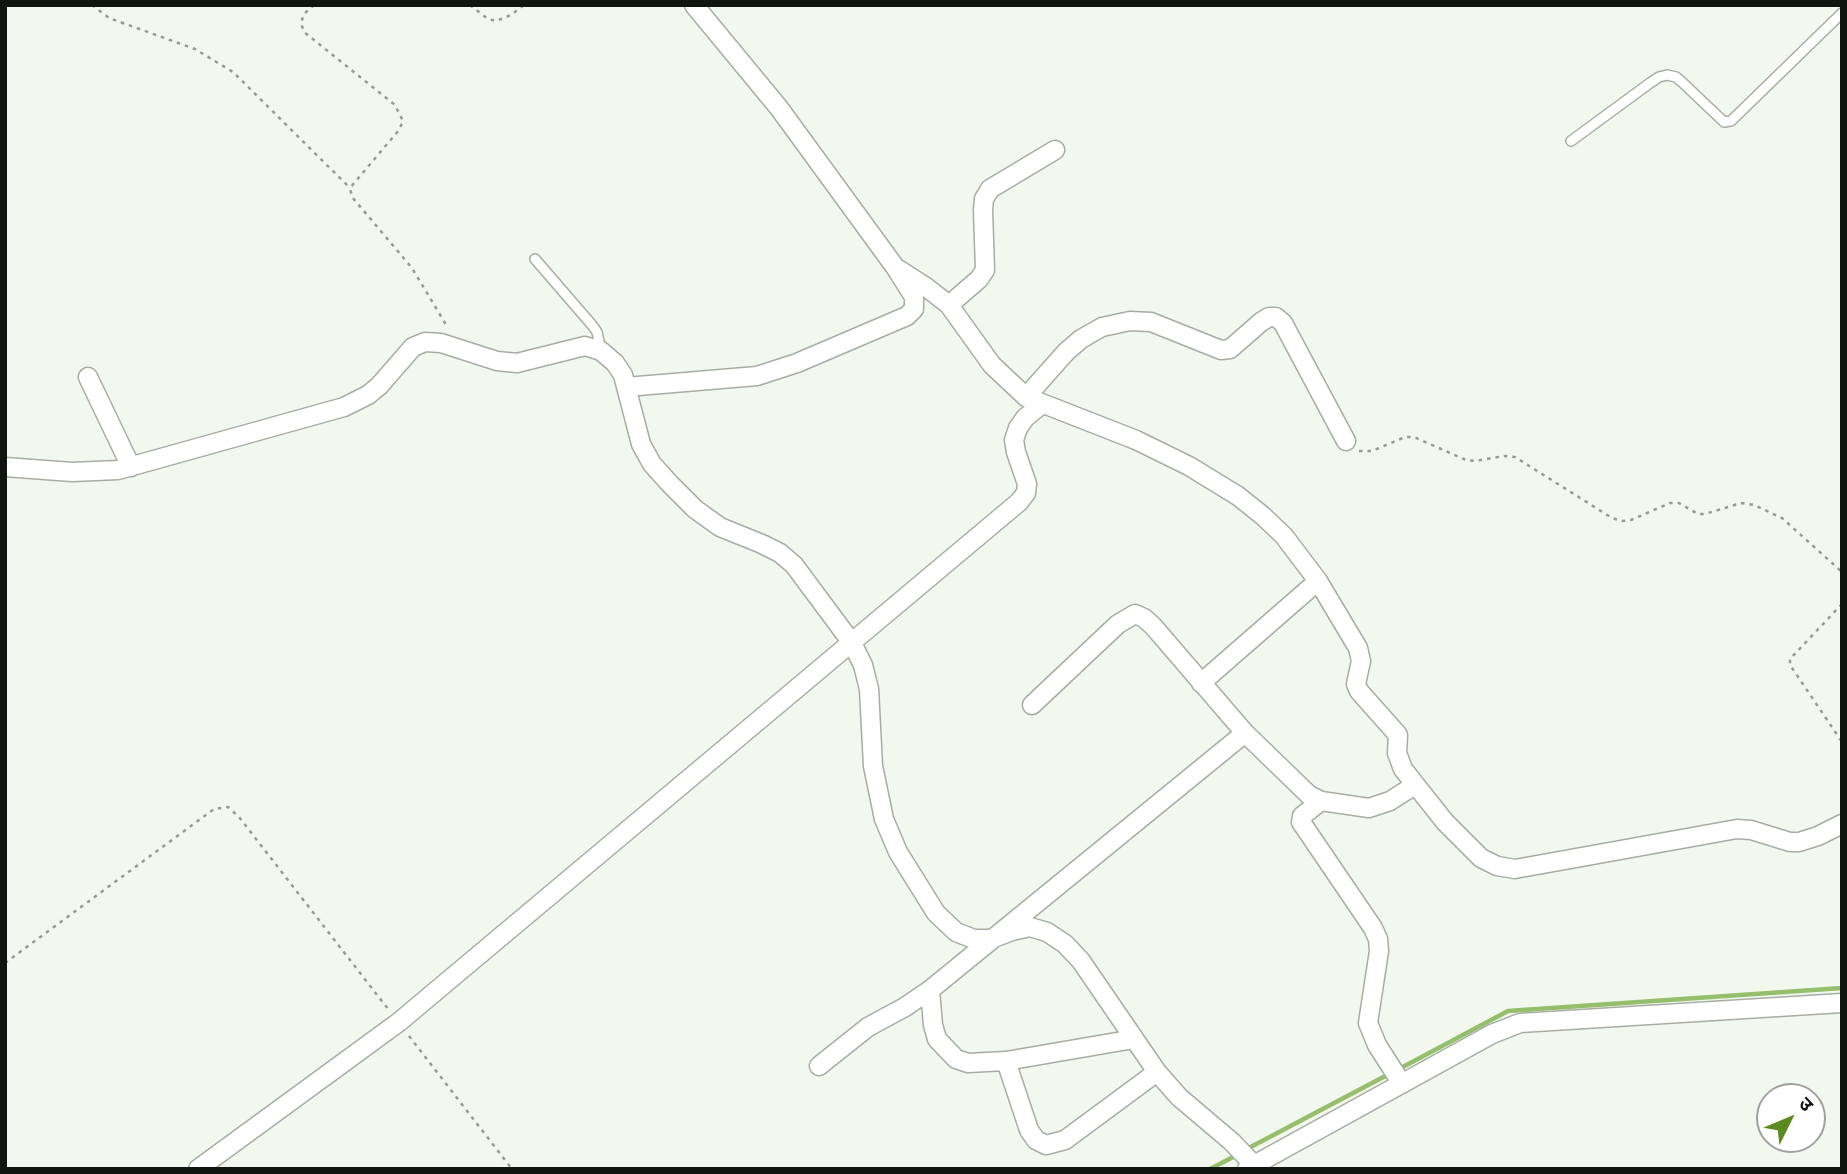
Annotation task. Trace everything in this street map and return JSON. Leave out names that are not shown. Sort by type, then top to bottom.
[{"type":"street","points":[[626,387],[757,376],[797,363],[908,316],[914,309],[914,297],[895,267],[779,108],[694,5]]},
{"type":"street","points":[[949,305],[979,279],[985,270],[983,210],[984,199],[990,189],[1055,150]]},
{"type":"street","points":[[895,267],[926,286],[949,305],[992,365],[1034,400],[1136,440],[1213,480],[1263,516],[1296,550],[1318,581],[1361,655],[1356,677],[1359,691],[1398,735],[1399,761],[1445,822],[1481,858],[1497,866],[1515,869],[1737,830],[1751,830],[1790,842],[1799,842],[1842,824]]},
{"type":"street","points":[[198,1169],[399,1023],[1019,502],[1026,493],[1027,484],[1014,440],[1018,428],[1066,352],[1081,339],[1102,327],[1129,321],[1151,322],[1221,350],[1230,349],[1261,322],[1269,317],[1276,317],[1283,323],[1346,441]]},
{"type":"street","points":[[5,467],[96,472],[131,467],[344,407],[368,395],[413,347],[425,342],[460,349],[497,361],[517,363],[585,346],[601,351],[615,363],[622,375],[634,425],[652,464],[695,509],[720,527],[780,553],[794,565],[852,643],[863,665],[869,689],[873,766],[884,819],[898,852],[936,914],[956,932],[974,939],[991,939],[1030,927],[1047,932],[1065,944],[1080,961],[1157,1072],[1179,1097],[1232,1142],[1249,1164],[1396,1076],[1520,1023],[1842,1003]]},
{"type":"street","points":[[88,377],[131,467]]},
{"type":"street","points":[[1202,683],[1318,581]]},
{"type":"street","points":[[1032,705],[1118,624],[1135,614],[1153,626],[1245,733],[1299,788],[1321,801],[1369,808],[1390,801],[1415,785]]},
{"type":"street","points":[[819,1066],[868,1027],[930,990],[1245,733]]},
{"type":"street","points":[[1321,801],[1302,816],[1301,822],[1374,928],[1379,951],[1368,1023],[1377,1045],[1396,1076]]},
{"type":"street","points":[[930,990],[937,1039],[956,1059],[968,1063],[1006,1061],[1134,1039]]},
{"type":"street","points":[[1006,1061],[1029,1130],[1036,1140],[1046,1145],[1065,1140],[1157,1072]]},
{"type":"lane","points":[[1571,141],[1650,83],[1667,75],[1683,83],[1724,122],[1731,121],[1842,13]]},
{"type":"lane","points":[[535,259],[593,325],[601,351]]},
{"type":"path","points":[[92,5],[110,18],[195,49],[233,72],[350,188],[352,197],[412,268],[460,349]]},
{"type":"path","points":[[314,5],[304,14],[301,23],[304,32],[395,105],[403,121],[399,130],[350,188]]},
{"type":"path","points":[[470,5],[488,19],[496,21],[511,15],[524,5]]},
{"type":"path","points":[[1346,441],[1352,448],[1372,452],[1405,437],[1414,437],[1466,460],[1515,457],[1612,518],[1622,521],[1631,520],[1670,503],[1679,503],[1698,514],[1741,503],[1754,505],[1782,519],[1842,572]]},
{"type":"path","points":[[1842,604],[1790,659],[1790,666],[1842,742]]},
{"type":"path","points":[[5,963],[214,809],[228,807],[239,817],[512,1169]]},
{"type":"waterway","points":[[1399,1069],[1508,1011],[1842,988]]},
{"type":"waterway","points":[[1245,1150],[1391,1073]]},
{"type":"waterway","points":[[1210,1169],[1237,1155]]}]
